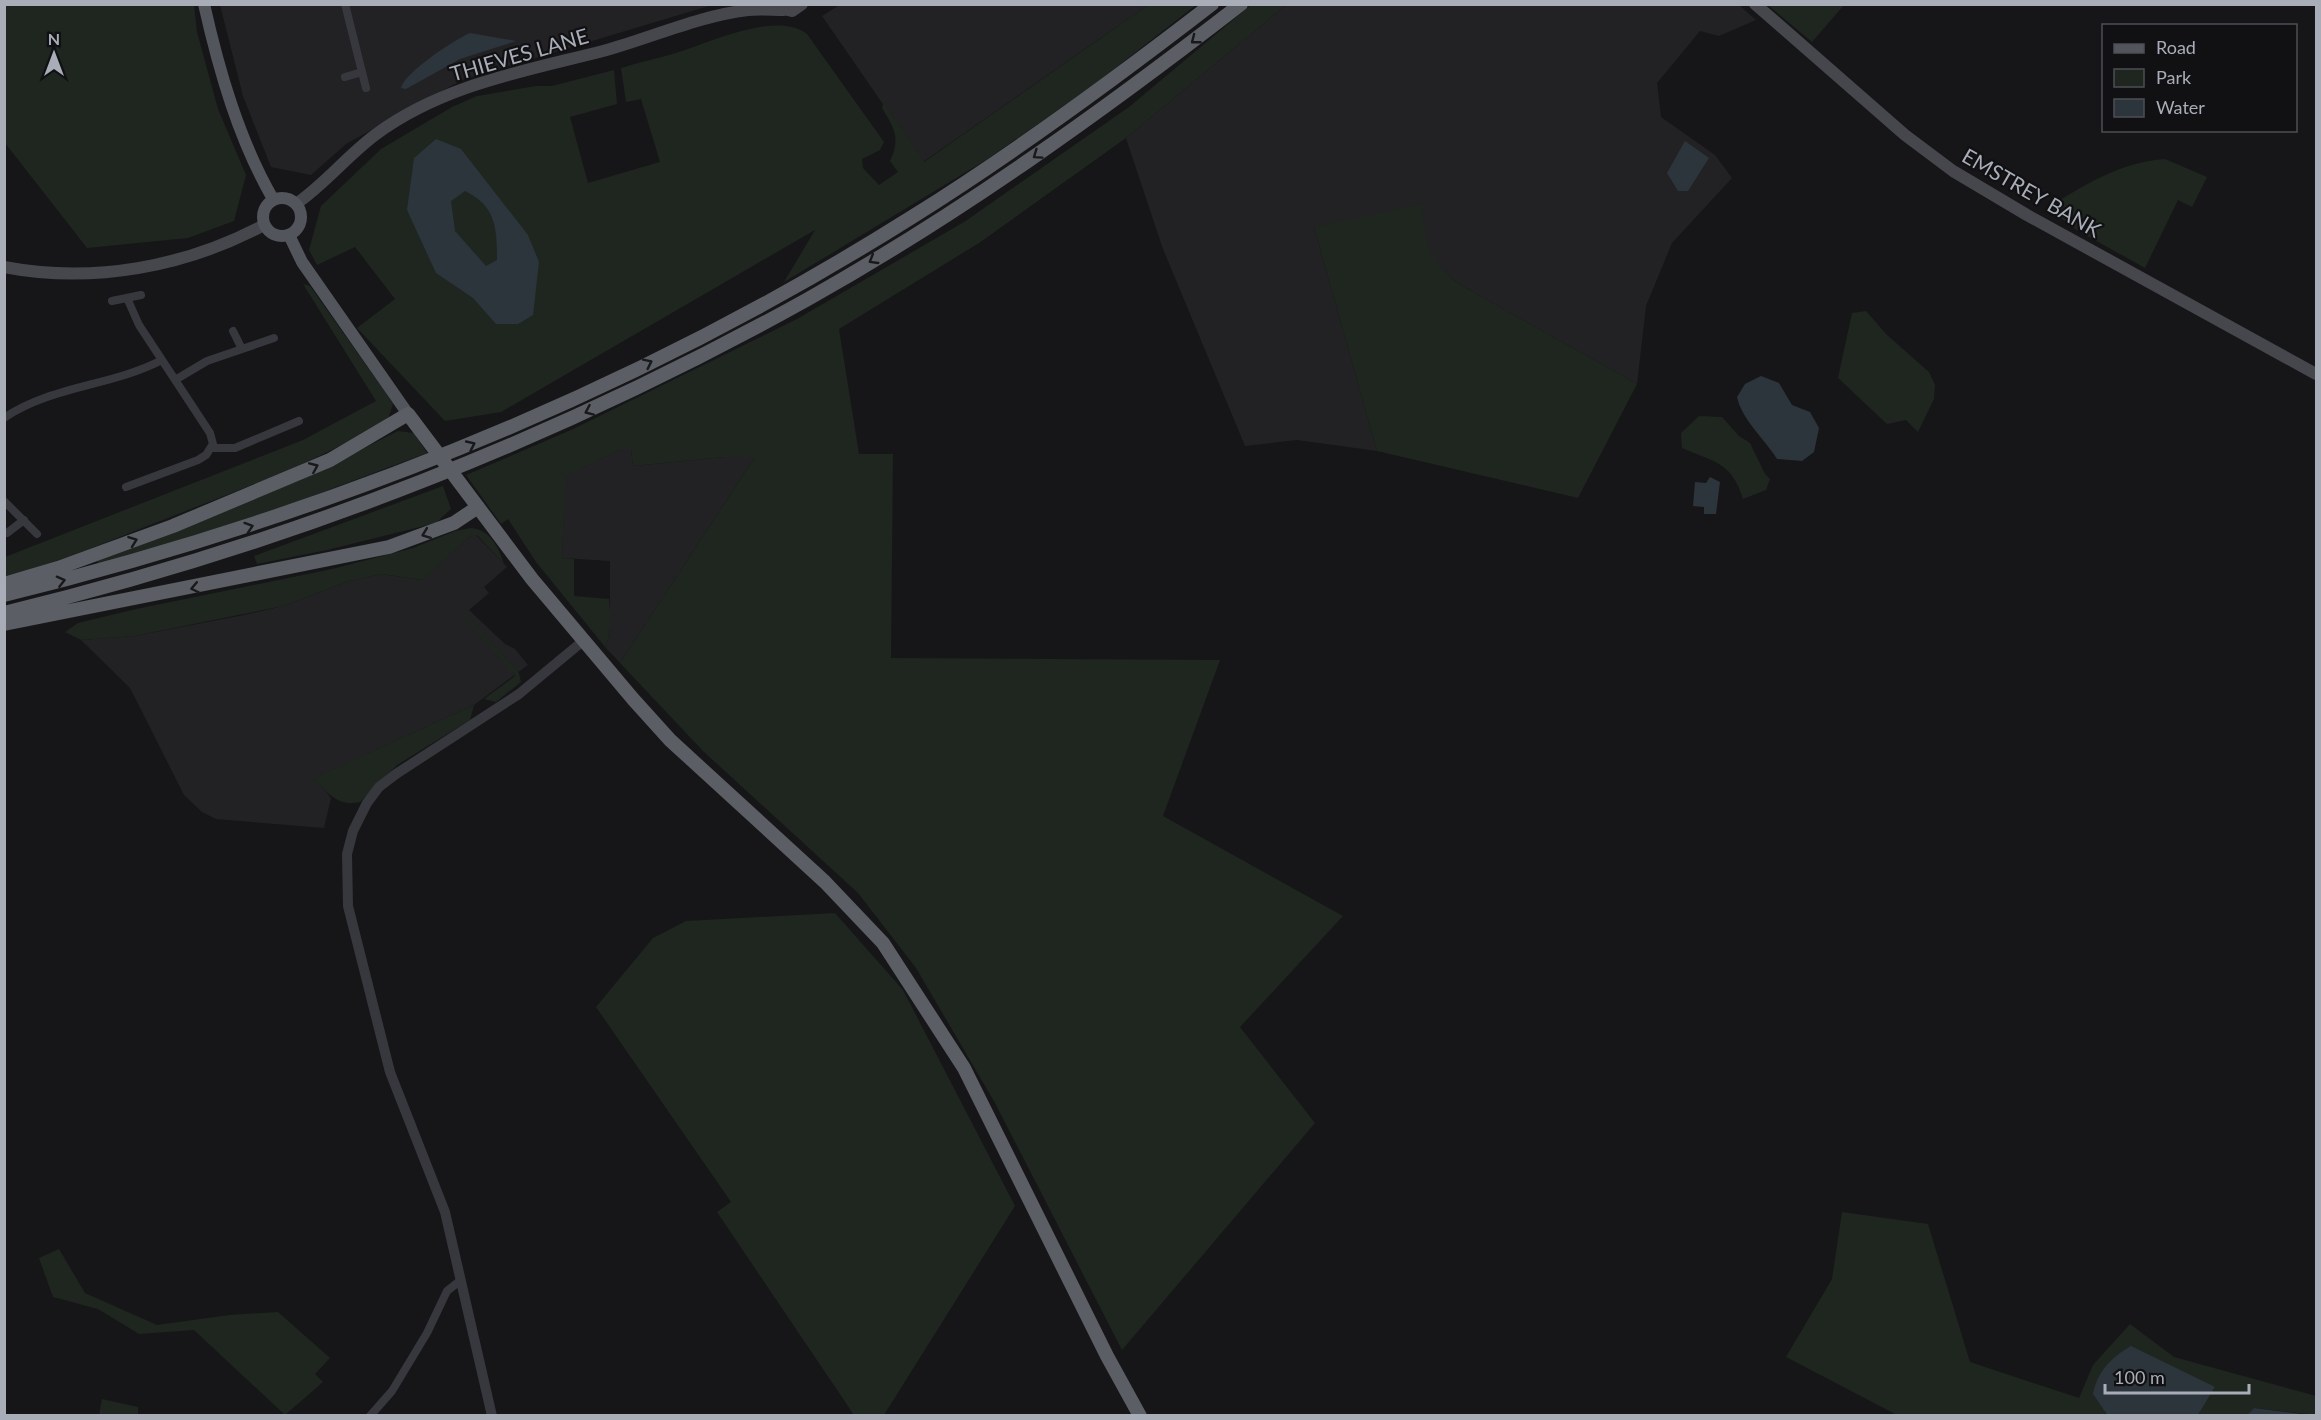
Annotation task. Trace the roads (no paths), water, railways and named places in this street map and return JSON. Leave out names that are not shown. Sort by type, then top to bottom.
[{"type":"highway","points":[[4,595],[139,560],[271,519],[456,451],[630,372],[731,321],[912,217],[1048,126],[1212,4]]},
{"type":"highway","points":[[4,613],[160,573],[301,528],[440,475],[626,394],[808,298],[920,232],[1035,157],[1140,82],[1241,4]]},
{"type":"highway","points":[[4,584],[58,568],[173,526],[309,469],[330,460],[408,414],[582,641],[670,740],[825,882],[884,942],[964,1068],[1102,1345],[1140,1416]]},
{"type":"highway","points":[[4,624],[389,547],[454,523],[478,507]]},
{"type":"main road","points":[[204,4],[226,87],[250,152],[273,199]]},
{"type":"main road","points":[[779,8],[792,11],[802,4]]},
{"type":"main road","name":"EMSTREY BANK","points":[[1755,4],[1905,135],[1953,171],[2027,215],[2316,374]]},
{"type":"main road","name":"THIEVES LANE","points":[[296,204],[321,185],[375,136],[446,96],[530,68],[604,50],[752,7],[779,8]]},
{"type":"main road","points":[[285,198],[296,204],[301,221],[289,235],[278,236],[264,225],[264,208],[273,199],[285,198]]},
{"type":"main road","points":[[4,267],[61,273],[121,271],[197,255],[264,225]]},
{"type":"main road","points":[[289,235],[302,262],[408,414]]},
{"type":"street","points":[[345,4],[366,88]]},
{"type":"street","points":[[345,77],[362,72]]},
{"type":"street","points":[[112,302],[141,295]]},
{"type":"street","points":[[127,298],[133,315],[210,434],[212,448]]},
{"type":"street","points":[[233,331],[242,349]]},
{"type":"street","points":[[175,380],[207,361],[274,338]]},
{"type":"street","points":[[4,418],[21,407],[44,398],[124,375],[162,360]]},
{"type":"street","points":[[130,475],[130,486],[198,460],[212,448],[235,448],[299,421]]},
{"type":"street","points":[[4,501],[37,534]]},
{"type":"street","points":[[7,533],[24,520]]},
{"type":"street","points":[[492,1416],[445,1212],[390,1072],[348,906],[347,854],[357,820],[380,787],[396,774],[519,694],[582,641]]},
{"type":"street","points":[[370,1416],[392,1391],[427,1333],[447,1291],[461,1281]]},
{"type":"water","points":[[470,33],[516,41],[460,59],[406,89],[401,88],[404,81],[420,65]]},
{"type":"water","points":[[436,139],[461,149],[528,235],[539,262],[533,315],[518,324],[496,324],[473,298],[436,273],[407,210],[414,158]],"holes":[[[465,191],[489,211],[495,228],[497,260],[486,266],[455,231],[451,201]]]},
{"type":"water","points":[[1685,141],[1709,158],[1688,191],[1678,191],[1667,173]]},
{"type":"water","points":[[1761,376],[1779,383],[1792,405],[1810,412],[1819,428],[1814,452],[1802,461],[1777,459],[1748,421],[1740,405],[1737,397],[1745,384]]},
{"type":"water","points":[[1710,477],[1720,482],[1716,514],[1704,514],[1704,507],[1693,506],[1695,482],[1706,483]]},
{"type":"water","points":[[2131,1346],[2215,1387],[2198,1415],[2108,1416],[2093,1394],[2095,1386],[2106,1366]]},
{"type":"water","points":[[2254,1408],[2310,1415],[2247,1415]]}]
